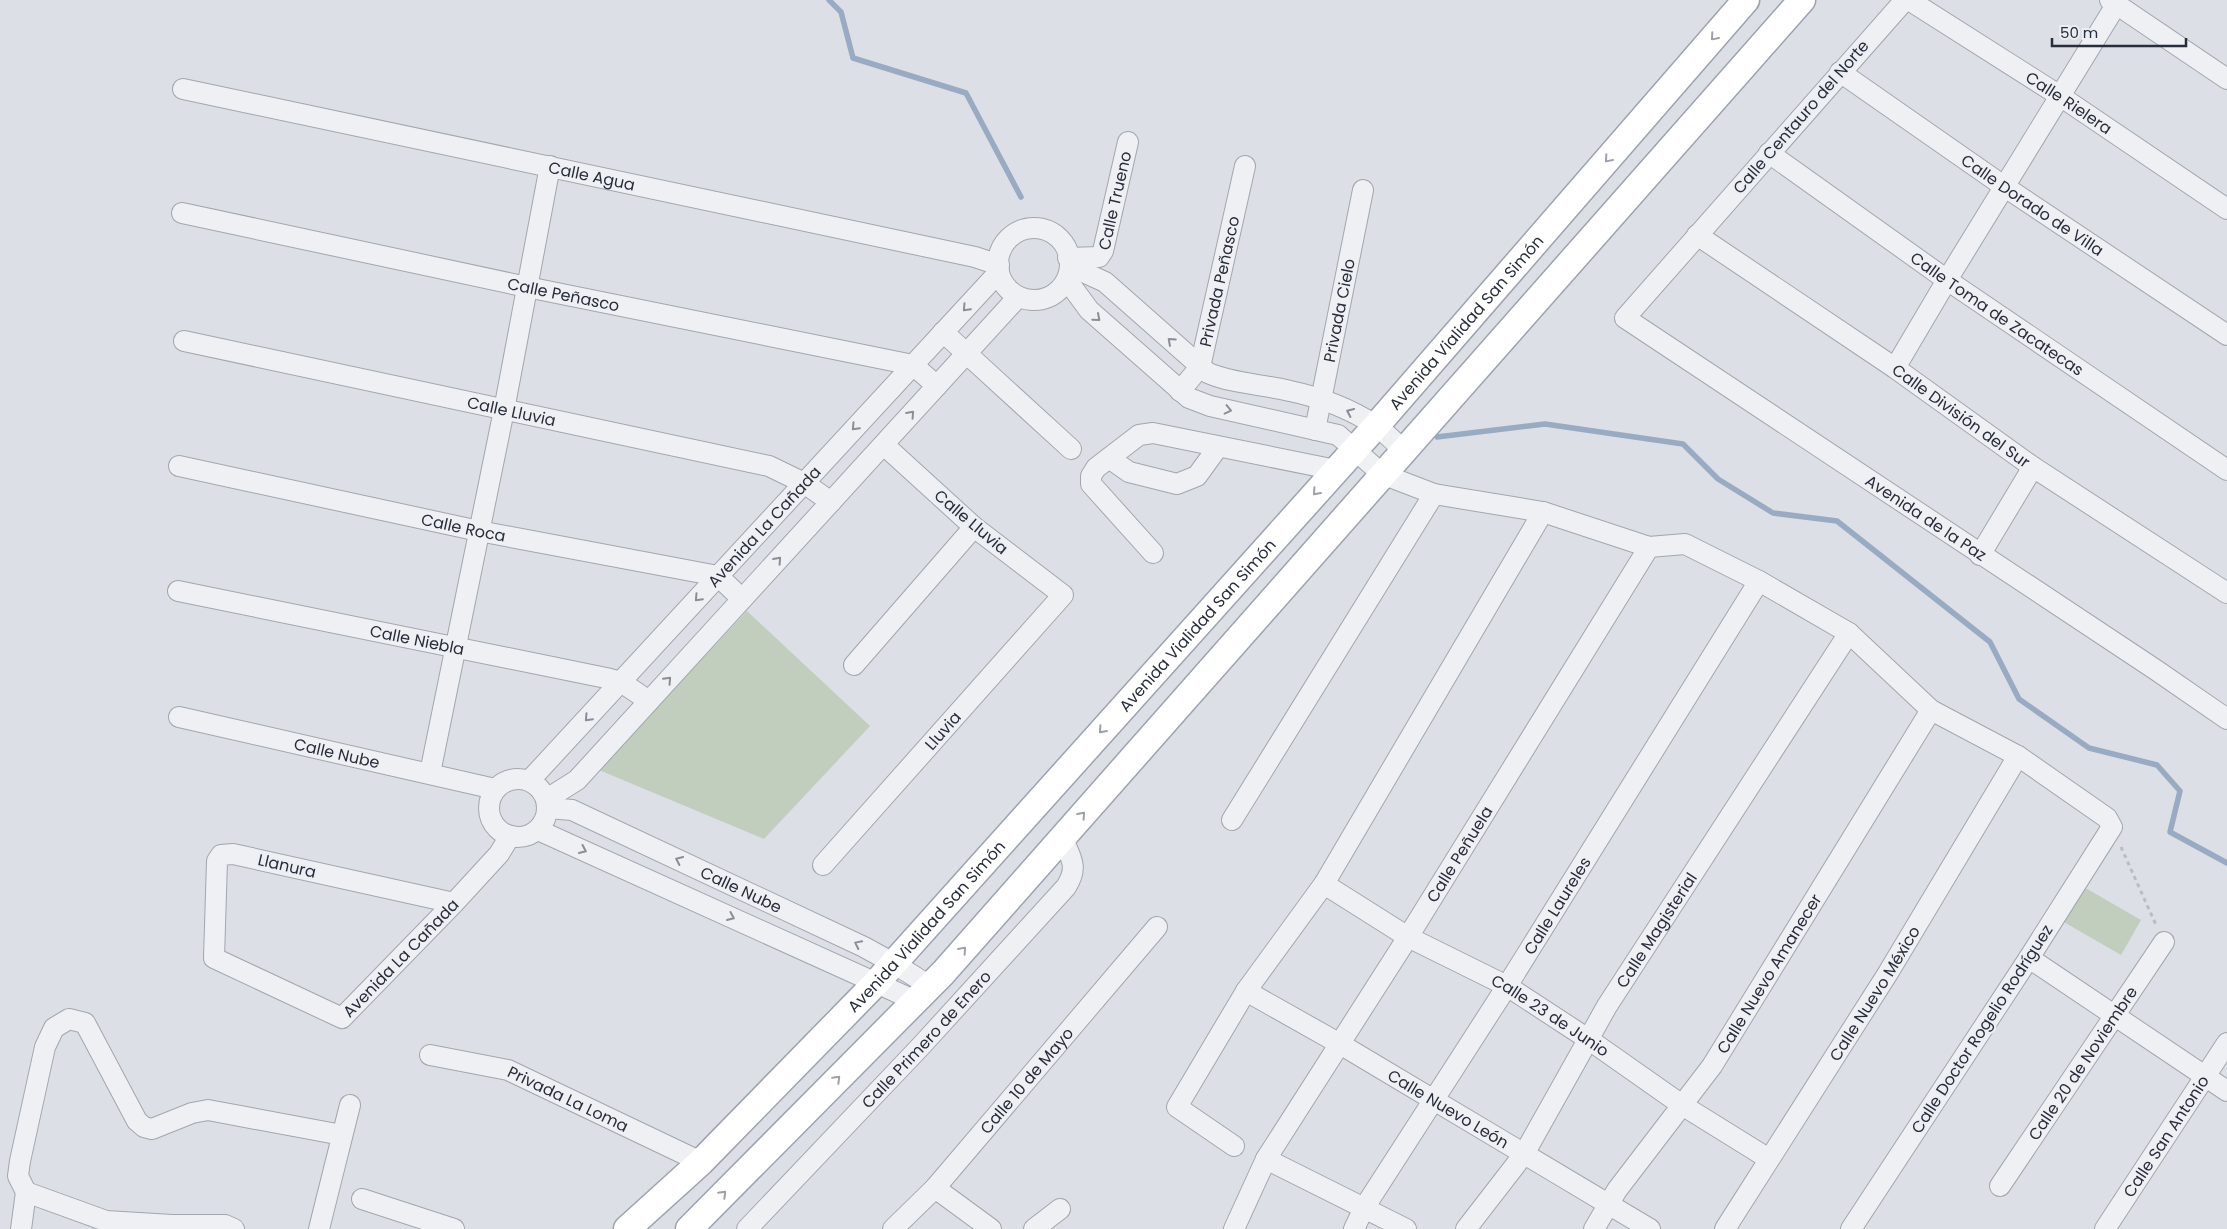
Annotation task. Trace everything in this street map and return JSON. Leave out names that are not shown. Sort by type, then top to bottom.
[{"type":"main road","name":"Avenida Vialidad San Simón","points":[[627,1229],[700,1162],[876,983],[1355,450],[1746,0]]},
{"type":"main road","points":[[689,1229],[930,987],[1802,0]]},
{"type":"street","name":"Calle Centauro del Norte","points":[[1625,318],[1905,0]]},
{"type":"street","name":"Calle Rielera","points":[[1909,0],[2060,96],[2227,209]]},
{"type":"street","points":[[1895,368],[2060,96],[2113,2],[2227,79]]},
{"type":"street","name":"Calle Dorado de Villa","points":[[1840,72],[2005,187],[2227,335]]},
{"type":"street","name":"Calle Agua","points":[[183,89],[974,257],[999,268]]},
{"type":"street","name":"Calle Trueno","points":[[1069,268],[1099,257],[1103,251],[1128,142]]},
{"type":"street","name":"Calle Toma de Zacatecas","points":[[1769,153],[1947,280],[2227,470]]},
{"type":"street","points":[[430,773],[504,410],[550,166]]},
{"type":"street","name":"Privada Peñasco","points":[[1180,390],[1200,367],[1245,166]]},
{"type":"street","name":"Privada Cielo","points":[[1315,430],[1323,400],[1363,190]]},
{"type":"street","name":"Calle Peñasco","points":[[182,213],[527,287],[913,365],[937,386]]},
{"type":"street","points":[[1069,268],[1058,291],[1047,298],[1034,300],[1018,297],[1004,284],[998,258],[1002,247],[1012,236],[1025,230],[1043,230],[1056,236],[1066,247],[1069,268],[1089,310],[1189,398],[1210,406],[1338,435],[1382,474],[1434,494],[1543,512],[1649,547],[1685,544],[1758,581],[1849,633],[1931,710],[2018,756],[2108,818],[2112,827]]},
{"type":"street","name":"Calle División del Sur","points":[[1697,235],[1895,368],[2033,466],[2227,593]]},
{"type":"street","name":"Avenida La Cañada","points":[[530,780],[913,365],[999,268]]},
{"type":"street","points":[[1069,268],[1105,282],[1208,373],[1223,379],[1291,391],[1323,400],[1376,426],[1404,450]]},
{"type":"street","name":"Avenida La Cañada","points":[[547,804],[576,780],[1018,297]]},
{"type":"street","name":"Avenida de la Paz","points":[[1625,318],[2227,719]]},
{"type":"street","points":[[943,332],[1071,449]]},
{"type":"street","name":"Calle Lluvia","points":[[184,341],[769,466],[804,483],[831,502]]},
{"type":"street","points":[[1153,553],[1091,484],[1091,476],[1096,468],[1139,435],[1153,433],[1336,470]]},
{"type":"street","name":"Calle Lluvia","points":[[884,445],[974,527],[1063,596]]},
{"type":"street","points":[[1109,458],[1129,472],[1177,484],[1197,476],[1218,447]]},
{"type":"street","points":[[832,453],[861,469]]},
{"type":"street","name":"Calle Roca","points":[[179,466],[479,531],[718,576]]},
{"type":"street","points":[[1980,555],[2033,466]]},
{"type":"street","points":[[1232,820],[1434,494]]},
{"type":"street","points":[[1234,1146],[1177,1107],[1246,991],[1324,884],[1543,512]]},
{"type":"street","points":[[854,665],[974,527]]},
{"type":"street","name":"Calle Peñuela","points":[[1234,1229],[1266,1159],[1408,937],[1649,547]]},
{"type":"street","points":[[718,576],[742,599]]},
{"type":"street","name":"Calle Laureles","points":[[1354,1229],[1364,1208],[1508,986],[1758,581]]},
{"type":"street","name":"Calle Niebla","points":[[178,591],[621,682],[649,701]]},
{"type":"street","name":"Lluvia","points":[[823,865],[1063,596]]},
{"type":"street","name":"Calle Magisterial","points":[[1466,1229],[1524,1154],[1607,1006],[1849,633]]},
{"type":"street","name":"Calle Nuevo Amanecer","points":[[1594,1229],[1617,1190],[1712,1066],[1931,710]]},
{"type":"street","name":"Calle Nube","points":[[179,717],[495,789]]},
{"type":"street","name":"Calle Nuevo México","points":[[1725,1229],[1888,973],[2018,756]]},
{"type":"street","points":[[516,778],[530,780],[542,790],[547,804],[546,819],[538,830],[527,836],[510,836],[498,829],[492,822],[489,809],[490,798],[495,789],[506,781],[516,778]]},
{"type":"street","name":"Calle Nube","points":[[547,804],[572,810],[893,963],[930,987]]},
{"type":"street","name":"Calle Doctor Rogelio Rodríguez","points":[[1851,1229],[2029,958],[2112,827]]},
{"type":"street","name":"Calle Nube","points":[[538,830],[876,983],[930,987]]},
{"type":"street","name":"Avenida La Cañada","points":[[214,958],[342,1018],[454,903],[499,854],[510,836]]},
{"type":"street","name":"Calle Primero de Enero","points":[[747,1229],[922,1046],[966,995],[1066,887],[1074,875],[1072,860],[1062,837]]},
{"type":"street","name":"Llanura","points":[[214,958],[217,861],[221,855],[233,854],[454,903]]},
{"type":"street","name":"Calle 23 de Junio","points":[[1324,884],[1408,937],[1508,986],[1682,1105],[1769,1160]]},
{"type":"street","name":"Calle 10 de Mayo","points":[[893,1229],[935,1188],[1157,927]]},
{"type":"street","name":"Calle 20 de Noviembre","points":[[2000,1186],[2164,942]]},
{"type":"street","points":[[2029,958],[2227,1091]]},
{"type":"street","points":[[930,987],[966,995]]},
{"type":"street","name":"Calle Nuevo León","points":[[1246,991],[1340,1044],[1650,1229]]},
{"type":"street","points":[[21,1229],[26,1192],[18,1176],[20,1161],[46,1047],[54,1028],[69,1019],[85,1023],[137,1122],[144,1127],[152,1129],[192,1113],[208,1110],[342,1135]]},
{"type":"street","name":"Calle San Antonio","points":[[2105,1229],[2227,1043]]},
{"type":"street","name":"Privada La Loma","points":[[430,1055],[508,1070],[700,1162]]},
{"type":"street","points":[[319,1229],[350,1105]]},
{"type":"street","points":[[1266,1159],[1406,1229]]},
{"type":"street","points":[[935,1188],[990,1229]]},
{"type":"street","points":[[26,1192],[106,1221],[172,1225],[225,1225],[234,1229]]},
{"type":"street","points":[[362,1199],[454,1229]]},
{"type":"street","points":[[1034,1229],[1060,1209]]},
{"type":"path","points":[[2112,827],[2164,942]]},
{"type":"green space","points":[[747,611],[870,726],[764,839],[599,770]]},
{"type":"green space","points":[[2082,886],[2141,920],[2121,955],[2062,921]]},
{"type":"waterway","points":[[829,0],[841,12],[853,58],[966,93],[1021,197]]},
{"type":"waterway","points":[[1437,437],[1545,424],[1683,444],[1718,479],[1773,513],[1837,521],[1990,642],[2019,699],[2089,748],[2157,765],[2180,791],[2170,832],[2227,863]]}]
